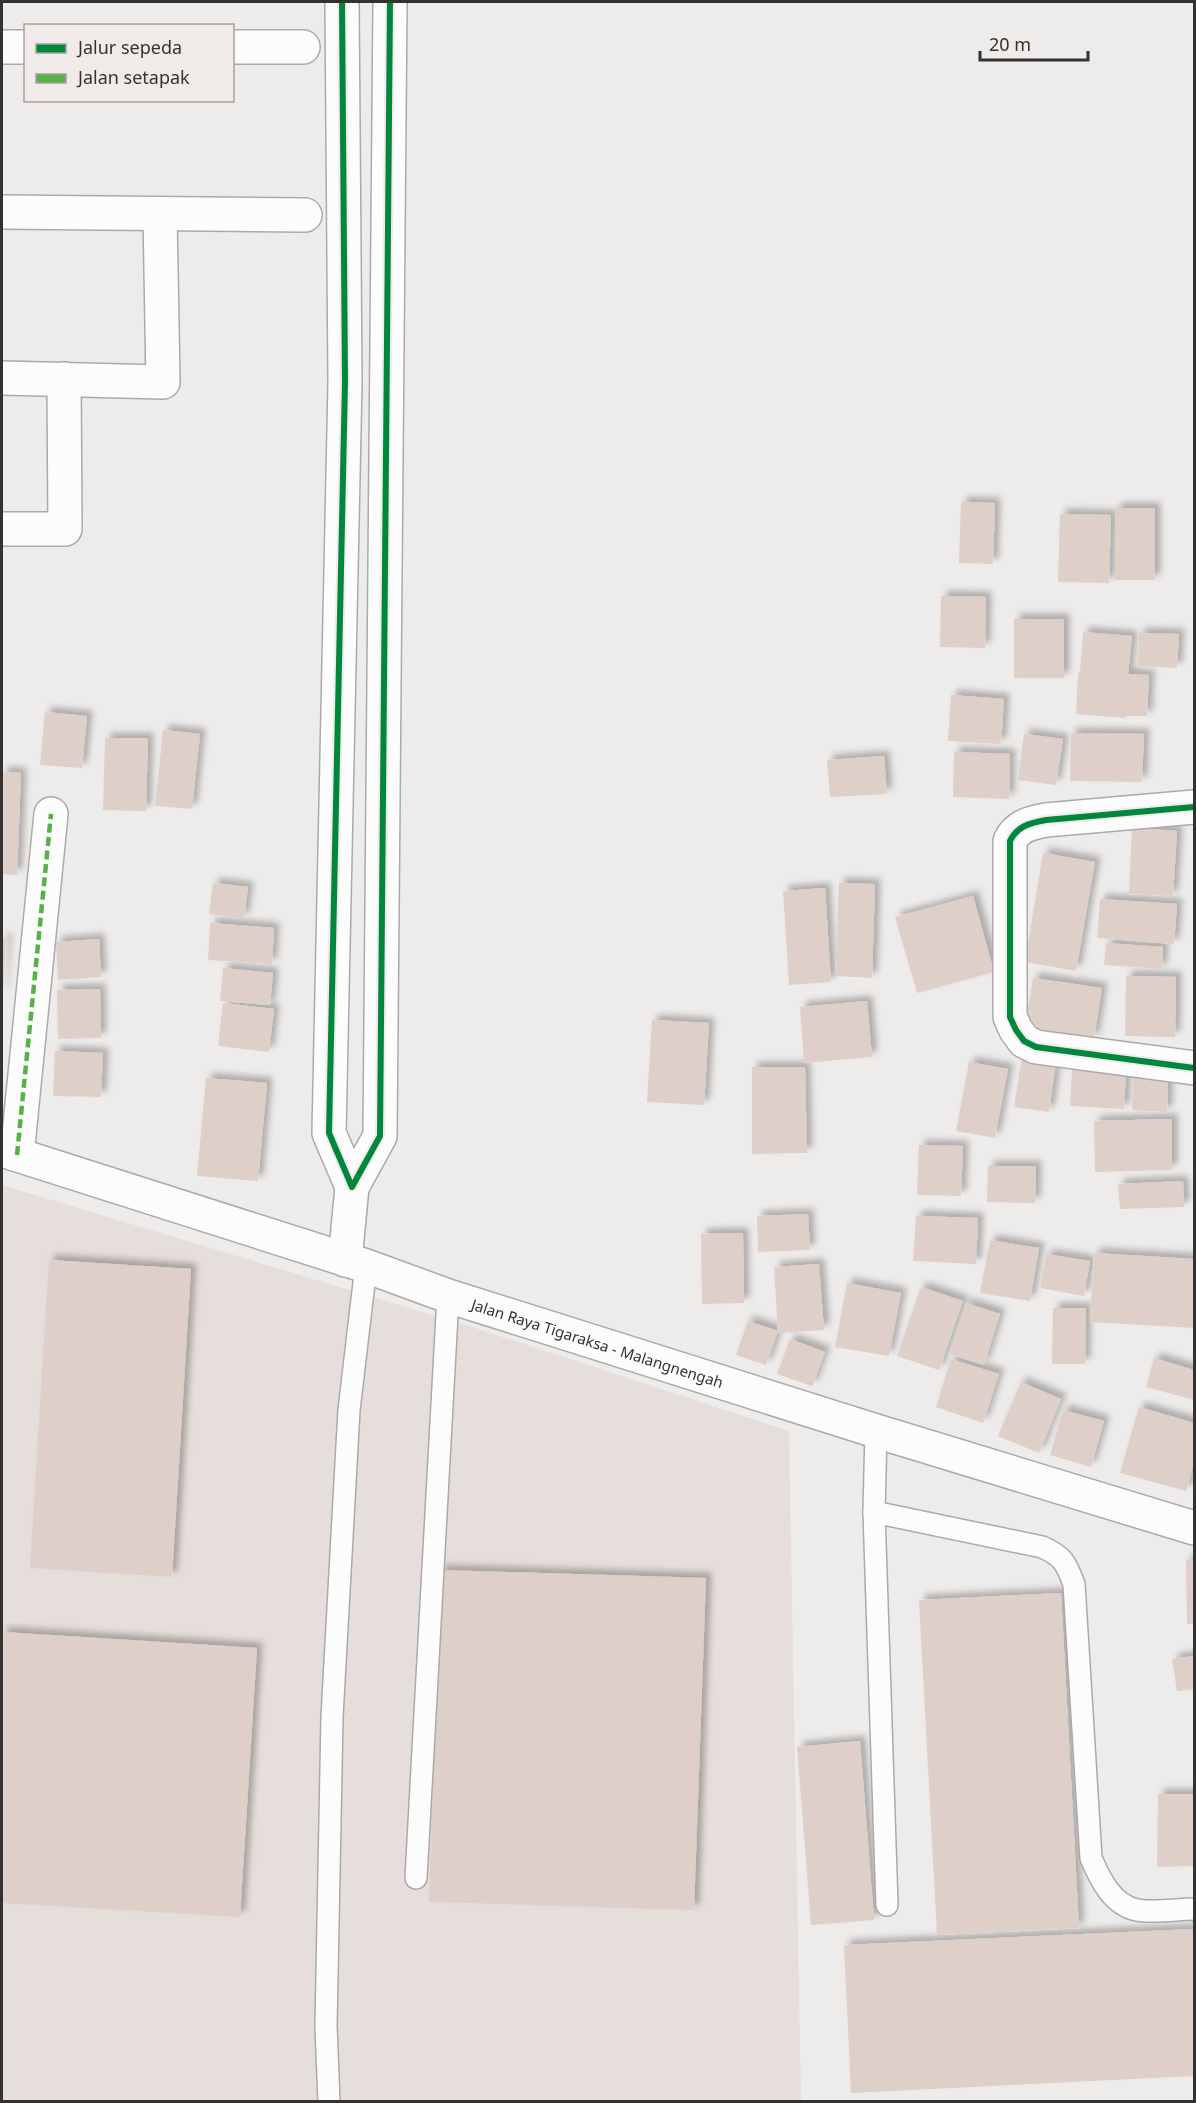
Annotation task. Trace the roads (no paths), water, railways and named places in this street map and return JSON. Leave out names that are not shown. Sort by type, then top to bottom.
[{"type":"street","points":[[342,2],[345,382],[329,1133],[352,1187],[356,1263]]},
{"type":"street","points":[[352,1187],[380,1136],[390,2]]},
{"type":"street","points":[[2,47],[24,47]]},
{"type":"street","points":[[234,47],[303,47]]},
{"type":"street","points":[[2,212],[305,215]]},
{"type":"street","points":[[2,378],[163,382],[160,214]]},
{"type":"street","points":[[2,529],[65,529],[64,379]]},
{"type":"street","points":[[1194,807],[1046,820],[1030,823],[1014,832],[1010,841],[1010,1017],[1024,1041],[1035,1047],[1194,1068]]},
{"type":"street","points":[[9,1153],[51,814]]},
{"type":"street","name":"Jalan Raya Tigaraksa - Malangnengah","points":[[9,1153],[356,1263],[447,1296],[1194,1528]]},
{"type":"lane","points":[[329,2102],[326,2026],[332,1717],[356,1263]]},
{"type":"lane","points":[[416,1878],[447,1296]]},
{"type":"lane","points":[[876,1431],[874,1512],[887,1905]]},
{"type":"lane","points":[[874,1512],[1042,1547],[1058,1554],[1067,1566],[1074,1584],[1091,1858],[1100,1879],[1122,1903],[1137,1910],[1194,1908]]}]
